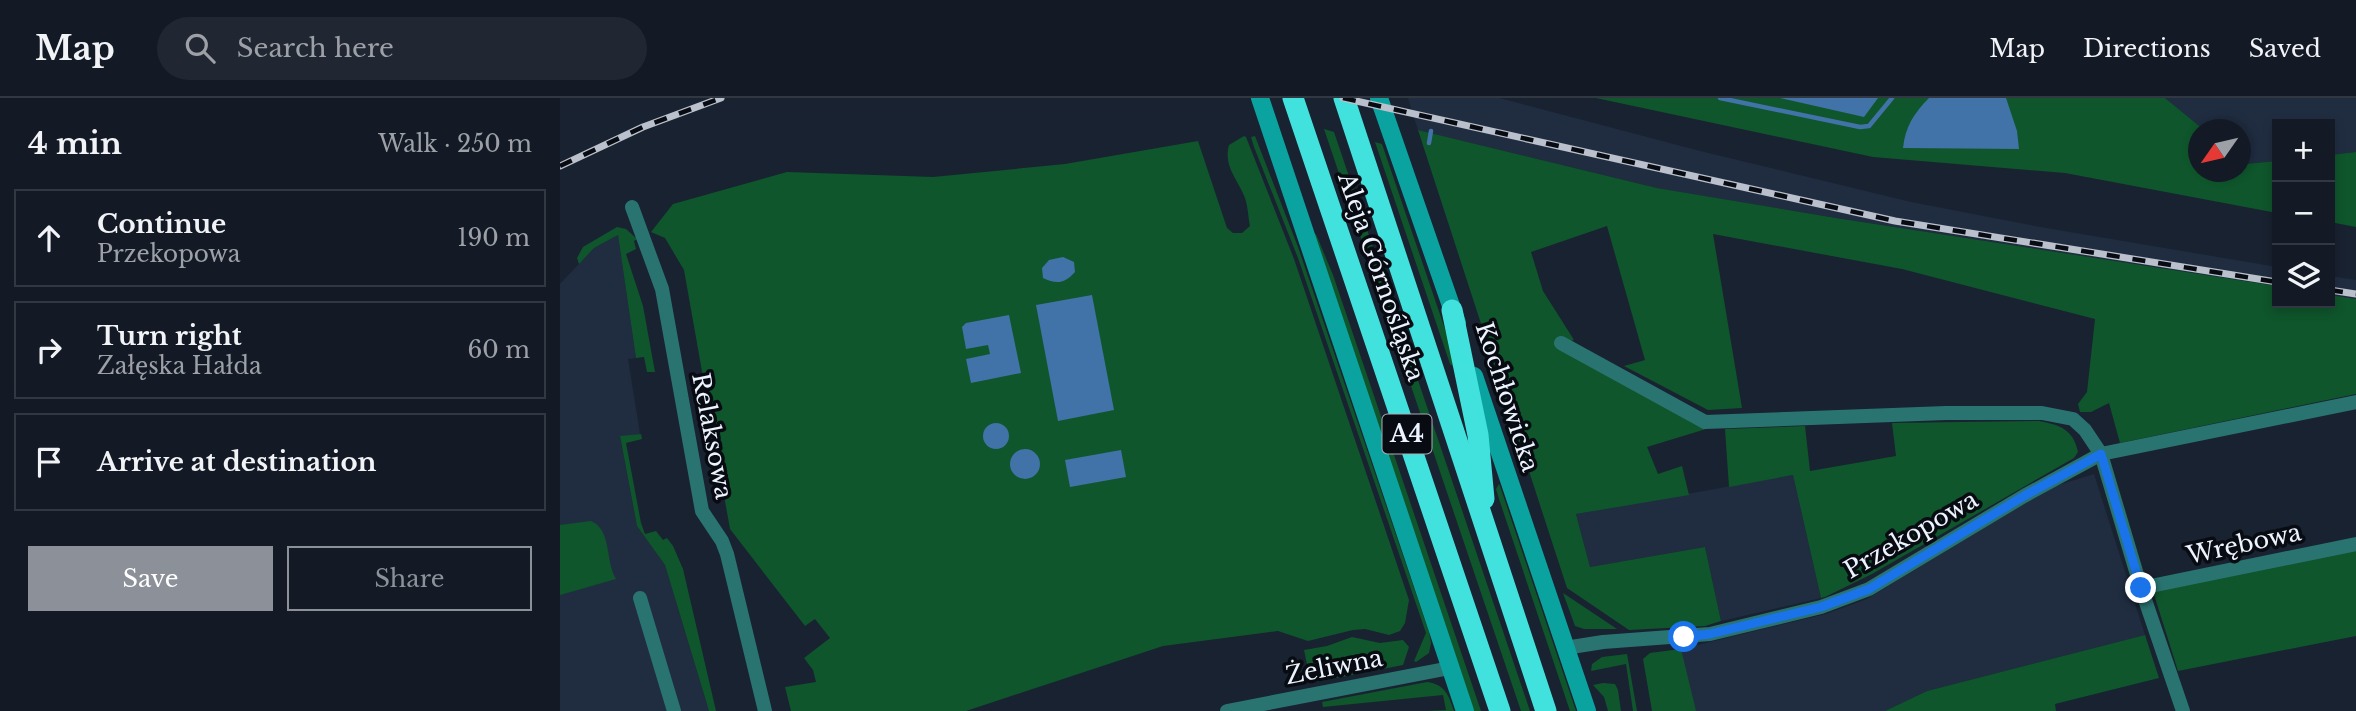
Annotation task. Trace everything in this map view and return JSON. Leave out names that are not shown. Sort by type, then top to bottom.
[{"type":"highway","name":"Aleja Górnośląska","points":[[1293,98],[1500,711]]},
{"type":"highway","name":"Aleja Górnośląska","points":[[1343,98],[1546,711]]},
{"type":"highway","points":[[1452,310],[1478,435],[1487,536]]},
{"type":"main road","points":[[1260,98],[1465,711]]},
{"type":"main road","name":"Kochłowicka","points":[[1379,98],[1587,711]]},
{"type":"street","name":"Relaksowa","points":[[632,206],[662,289],[702,511],[722,541],[727,554],[765,711]]},
{"type":"street","points":[[1560,343],[1705,422],[1946,413],[2042,413],[2073,419],[2085,430],[2101,454],[2141,588],[2183,711]]},
{"type":"street","name":"Przekopowa","points":[[1565,648],[1603,642],[1710,634],[1842,600],[1869,589],[2024,496],[2101,454],[2356,402]]},
{"type":"street","name":"Wrębowa","points":[[2141,588],[2356,544]]},
{"type":"street","points":[[640,598],[674,711]]},
{"type":"street","name":"Żeliwna","points":[[1227,711],[1450,668]]},
{"type":"shaded area","points":[[1408,98],[1499,98],[1700,151],[1911,202],[2272,266],[2272,285],[1657,188],[1418,130]]},
{"type":"shaded area","points":[[2165,98],[2356,98],[2356,152],[2335,154],[2335,119],[2272,119],[2272,161],[2251,163],[2251,119],[2191,119]]},
{"type":"shaded area","points":[[618,235],[636,358],[628,359],[640,434],[620,437],[637,526],[665,565],[709,711],[560,711],[560,284],[594,248]]},
{"type":"shaded area","points":[[2335,277],[2356,280],[2356,299],[2335,296]]},
{"type":"shaded area","points":[[2094,474],[2145,635],[1927,691],[1885,711],[1661,711],[1650,653],[1681,649],[1826,614],[1867,599],[2052,487]]},
{"type":"shaded area","points":[[1793,475],[1821,598],[1721,621],[1705,547],[1590,567],[1576,514]]},
{"type":"green space","points":[[1596,98],[2165,98],[2191,119],[2188,119],[2188,182],[2251,182],[2251,163],[2272,161],[2272,212],[2065,173],[1873,157]]},
{"type":"green space","points":[[1324,129],[1334,132],[1530,711],[1521,711]]},
{"type":"green space","points":[[1418,130],[1657,188],[2272,285],[2272,308],[2335,308],[2335,296],[2356,299],[2356,394],[2120,443],[2109,403],[2091,412],[2080,412],[2078,404],[2087,392],[2095,319],[1902,269],[1713,234],[1742,408],[1708,410],[1624,366],[1645,360],[1607,226],[1531,252],[1543,291],[1574,340],[1570,341],[1706,429],[1647,447],[1658,474],[1682,466],[1689,495],[1576,514],[1590,567],[1705,547],[1721,621],[1705,626],[1629,630],[1567,588]]},
{"type":"green space","points":[[1244,136],[1294,259],[1409,600],[1405,623],[1400,631],[1389,635],[1365,629],[1353,630],[1308,641],[1278,631],[1163,646],[966,711],[791,711],[785,687],[816,682],[813,670],[804,658],[830,638],[815,619],[805,626],[730,529],[684,270],[665,238],[651,232],[673,204],[787,172],[933,177],[1065,164],[1198,141],[1227,228],[1233,233],[1242,233],[1250,226],[1247,205],[1230,166],[1228,153],[1229,145]]},
{"type":"green space","points":[[1255,136],[1298,247],[1429,632],[1429,653],[1416,662],[1414,661],[1426,633],[1298,258],[1254,147],[1251,137]]},
{"type":"green space","points":[[1375,142],[1382,144],[1448,338],[1453,366],[1450,364]]},
{"type":"green space","points":[[2356,152],[2356,227],[2335,223],[2335,154]]},
{"type":"green space","points":[[617,227],[626,229],[637,239],[634,241],[636,249],[626,254],[643,306],[655,372],[647,372],[644,357],[636,358],[618,235],[594,248],[579,264],[577,258],[583,247]]},
{"type":"green space","points":[[1316,234],[1333,275],[1481,711],[1474,711],[1313,235]]},
{"type":"green space","points":[[2039,421],[2053,424],[2069,433],[2078,452],[2074,458],[1872,574],[1821,598],[1793,475],[1729,487],[1725,429],[1805,426],[1810,471],[1896,456],[1892,423]]},
{"type":"green space","points":[[641,434],[642,439],[626,443],[641,523],[645,534],[656,531],[663,540],[667,538],[683,569],[716,711],[709,711],[665,565],[637,526],[620,436]]},
{"type":"green space","points":[[1499,484],[1576,711],[1570,711],[1499,499],[1496,489]]},
{"type":"green space","points":[[591,521],[602,531],[616,579],[560,595],[560,525]]},
{"type":"green space","points":[[2356,546],[2356,636],[2178,671],[2152,588]]},
{"type":"green space","points":[[1563,593],[1617,629],[1584,629],[1575,626]]},
{"type":"green space","points":[[2145,635],[2159,678],[2055,704],[2056,711],[1885,711],[1927,691]]},
{"type":"green space","points":[[1352,637],[1380,643],[1403,640],[1409,647],[1403,665],[1311,683],[1304,650],[1327,646]]},
{"type":"green space","points":[[1681,649],[1696,711],[1652,711],[1643,659],[1650,653]]},
{"type":"green space","points":[[1627,654],[1637,711],[1633,711],[1626,664],[1591,671],[1592,664],[1602,657]]},
{"type":"green space","points":[[1427,682],[1442,688],[1454,711],[1426,711],[1446,710],[1443,695],[1323,707],[1322,702]]},
{"type":"green space","points":[[1615,684],[1621,711],[1608,711],[1604,697],[1593,685]]},
{"type":"water","points":[[1780,98],[1878,98],[1864,117]]},
{"type":"water","points":[[1929,98],[2006,98],[2017,131],[2019,149],[1903,148],[1911,121]]},
{"type":"water","points":[[1063,257],[1074,262],[1075,272],[1060,282],[1043,278],[1042,268],[1049,260]]},
{"type":"water","points":[[1092,295],[1114,410],[1058,421],[1036,305]]},
{"type":"water","points":[[1009,315],[1021,373],[971,383],[966,359],[990,354],[988,345],[966,349],[962,327],[966,323]]},
{"type":"water","points":[[996,423],[1005,427],[1009,436],[1005,445],[996,449],[987,445],[983,436],[987,427]]},
{"type":"water","points":[[1025,449],[1036,453],[1040,464],[1036,475],[1025,479],[1014,475],[1010,464],[1014,453]]},
{"type":"water","points":[[1121,450],[1126,477],[1070,487],[1065,460]]},
{"type":"waterway","points":[[1720,98],[1860,127],[1869,126],[1892,98]]},
{"type":"waterway","points":[[1429,143],[1431,131]]},
{"type":"railway","points":[[560,166],[643,127],[721,98]]},
{"type":"railway","points":[[1343,98],[1895,221],[2272,281]]},
{"type":"railway","points":[[2335,291],[2356,294]]},
{"type":"route","points":[[1684,637],[1710,634],[1821,607],[1869,589],[2024,496],[2101,454],[2141,588]]}]
